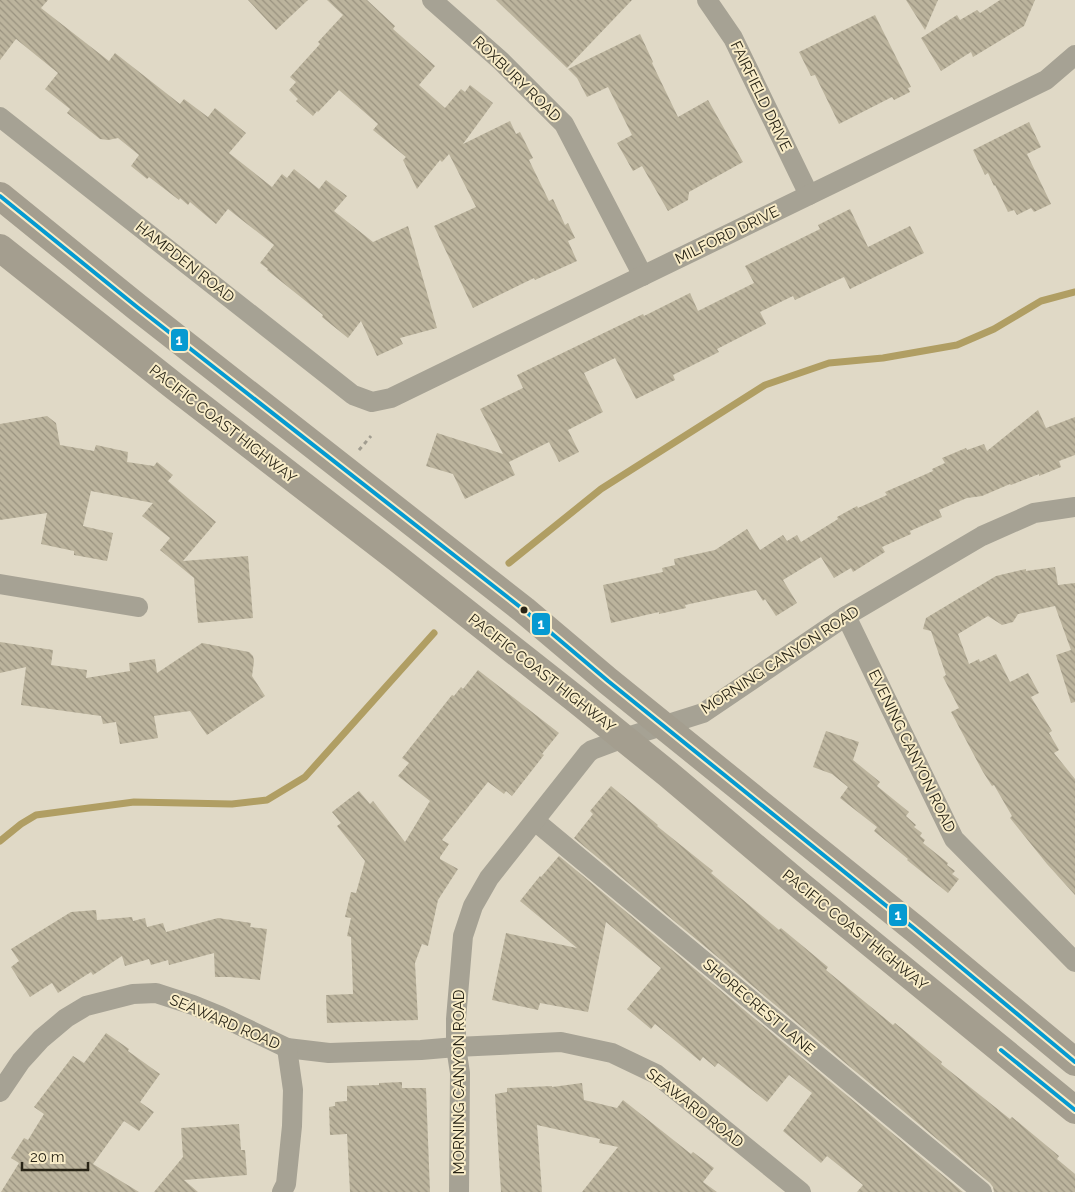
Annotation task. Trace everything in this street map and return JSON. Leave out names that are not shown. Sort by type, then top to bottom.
[{"type":"highway","points":[[0,196],[137,307],[524,610],[662,726],[908,923],[1075,1062]]},
{"type":"highway","name":"PACIFIC COAST HIGHWAY","points":[[0,248],[624,738],[1075,1110]]},
{"type":"street","name":"ROXBURY ROAD","points":[[432,0],[501,62],[564,124],[642,276]]},
{"type":"street","name":"FAIRFIELD DRIVE","points":[[707,0],[733,38],[809,195]]},
{"type":"street","name":"MILFORD DRIVE","points":[[372,402],[391,398],[1046,80],[1075,54]]},
{"type":"street","name":"HAMPDEN ROAD","points":[[0,116],[354,395],[372,402]]},
{"type":"street","name":"MORNING CANYON ROAD","points":[[459,1192],[460,1074],[456,1047],[456,1019],[463,936],[473,906],[489,878],[588,754],[592,750],[624,738],[703,713],[846,616],[982,536],[1034,513],[1075,507]]},
{"type":"street","points":[[0,584],[138,607]]},
{"type":"street","name":"EVENING CANYON ROAD","points":[[846,616],[954,839],[1075,962]]},
{"type":"street","name":"SHORECREST LANE","points":[[535,822],[982,1192]]},
{"type":"street","name":"SEAWARD ROAD","points":[[0,1092],[21,1061],[41,1039],[66,1018],[86,1006],[133,994],[156,993],[220,1016],[287,1048],[329,1053],[561,1042],[612,1052],[656,1074],[800,1192]]},
{"type":"street","points":[[282,1192],[286,1184],[292,1126],[293,1090],[287,1048]]},
{"type":"path","points":[[359,450],[371,436]]},
{"type":"building","points":[[0,0],[48,0],[41,8],[109,61],[115,53],[180,104],[184,99],[208,117],[215,108],[246,133],[229,153],[272,187],[282,174],[287,178],[294,169],[319,189],[326,180],[347,196],[334,211],[373,242],[408,226],[437,328],[400,338],[403,344],[377,356],[361,321],[348,338],[260,263],[274,245],[228,209],[216,224],[190,202],[188,205],[149,177],[147,179],[131,166],[139,155],[118,138],[100,139],[67,113],[70,109],[45,89],[58,73],[16,39],[0,60]]},
{"type":"building","points":[[248,0],[308,0],[276,30]]},
{"type":"building","points":[[327,0],[367,0],[395,26],[393,29],[435,66],[419,85],[445,108],[461,89],[465,92],[470,85],[493,103],[463,144],[510,121],[516,134],[520,132],[533,158],[529,160],[549,201],[553,199],[565,225],[568,223],[575,238],[568,241],[577,261],[535,280],[534,278],[473,308],[434,226],[476,207],[449,154],[442,162],[440,160],[417,189],[403,160],[406,157],[373,130],[378,124],[339,90],[313,116],[296,101],[298,99],[289,90],[296,82],[290,77],[343,15]]},
{"type":"building","points":[[496,0],[632,0],[567,68]]},
{"type":"building","points":[[906,0],[938,0],[925,30]]},
{"type":"building","points":[[1000,0],[1035,0],[1024,26],[973,57],[971,52],[941,71],[921,38],[957,15],[960,20],[977,10],[980,13]]},
{"type":"building","points":[[875,15],[911,87],[908,88],[910,92],[894,100],[892,97],[839,124],[815,75],[811,76],[799,52]]},
{"type":"building","points":[[640,34],[678,117],[708,100],[743,162],[689,192],[688,200],[668,211],[642,166],[633,171],[617,143],[632,135],[608,87],[587,97],[577,78],[568,69]]},
{"type":"building","points":[[1029,122],[1041,147],[1027,154],[1051,204],[1034,212],[1031,208],[1017,215],[1014,210],[1008,212],[995,185],[988,173],[985,175],[973,150]]},
{"type":"building","points":[[850,209],[868,247],[910,226],[924,253],[850,289],[844,277],[795,300],[793,296],[760,312],[766,324],[717,349],[719,352],[673,375],[675,380],[636,399],[615,358],[584,373],[603,412],[568,430],[579,452],[559,462],[549,442],[509,462],[515,475],[465,499],[453,474],[426,466],[437,433],[503,454],[480,409],[523,388],[517,375],[690,293],[698,311],[754,283],[745,266],[820,229],[818,225]]},
{"type":"building","points":[[1038,410],[1046,428],[1075,417],[1075,455],[1059,461],[1061,467],[1039,476],[1039,474],[1010,484],[982,496],[967,498],[939,510],[942,517],[910,531],[911,534],[882,547],[885,552],[853,572],[851,568],[834,578],[821,557],[783,580],[797,603],[776,616],[765,599],[763,601],[756,590],[685,605],[686,608],[611,623],[603,585],[663,572],[662,568],[675,565],[674,559],[715,550],[747,529],[760,550],[783,535],[787,541],[797,535],[801,542],[838,519],[837,517],[857,506],[858,508],[887,495],[885,492],[933,471],[932,469],[945,463],[942,458],[966,448],[967,450],[984,444],[987,451]]},
{"type":"building","points":[[47,416],[56,423],[60,445],[94,451],[96,445],[128,452],[127,462],[154,466],[157,462],[173,475],[168,481],[216,522],[183,561],[248,556],[253,618],[198,623],[194,578],[160,550],[170,538],[142,516],[153,503],[91,491],[83,526],[113,533],[107,561],[74,555],[74,551],[41,544],[47,513],[0,520],[0,424]]},
{"type":"building","points":[[1055,567],[1058,585],[1075,583],[1075,702],[1071,703],[1056,655],[1071,650],[1055,606],[1018,614],[1013,622],[1002,625],[988,616],[958,634],[969,664],[979,659],[980,662],[996,654],[1010,682],[1028,673],[1039,693],[1031,697],[1052,731],[1049,733],[1059,750],[1054,753],[1075,779],[1075,895],[1010,818],[1012,816],[994,785],[992,786],[983,772],[951,712],[959,708],[943,677],[946,675],[931,631],[923,629],[926,618],[996,576],[1026,569],[1026,571]]},
{"type":"building","points":[[0,642],[53,650],[51,665],[87,670],[86,678],[130,671],[129,663],[155,659],[157,673],[202,643],[249,652],[253,656],[254,661],[252,676],[265,696],[207,735],[190,711],[154,716],[158,738],[120,744],[116,722],[103,724],[101,716],[21,705],[26,667],[0,673]]},
{"type":"building","points":[[478,670],[559,733],[512,796],[506,791],[504,794],[488,782],[442,840],[449,844],[440,859],[458,869],[438,900],[428,946],[422,944],[415,963],[418,1020],[327,1023],[326,995],[353,994],[351,937],[347,936],[351,918],[345,917],[351,892],[356,893],[365,861],[337,826],[341,823],[332,812],[359,791],[370,804],[373,801],[405,842],[430,801],[398,776],[409,763],[402,758],[452,695],[454,696],[461,687],[463,689]]},
{"type":"building","points":[[826,731],[859,742],[853,760],[880,782],[877,786],[909,812],[906,816],[916,825],[914,827],[922,833],[920,836],[925,840],[923,843],[955,871],[952,874],[959,879],[948,893],[874,831],[877,827],[840,798],[848,787],[832,774],[813,767]]},
{"type":"building","points":[[611,786],[713,871],[711,873],[779,930],[781,928],[828,967],[826,970],[893,1025],[895,1023],[942,1062],[941,1064],[1010,1119],[1012,1117],[1059,1156],[1057,1159],[1075,1174],[1075,1192],[994,1192],[990,1183],[574,838],[593,814],[590,811]]},
{"type":"building","points":[[559,856],[963,1192],[857,1192],[863,1185],[827,1156],[821,1163],[783,1131],[812,1093],[789,1075],[767,1102],[718,1063],[715,1067],[703,1057],[700,1061],[655,1024],[651,1029],[627,1009],[661,968],[606,922],[588,1012],[540,1003],[538,1010],[492,1000],[506,933],[577,948],[520,901]]},
{"type":"building","points":[[96,910],[97,920],[132,917],[133,921],[145,918],[147,927],[163,923],[166,932],[218,918],[251,923],[250,927],[267,929],[260,980],[215,977],[214,953],[169,965],[168,960],[151,965],[149,959],[125,966],[122,956],[93,975],[91,972],[58,993],[52,983],[30,997],[11,967],[19,961],[11,949],[71,912]]},
{"type":"building","points":[[106,1033],[160,1074],[140,1102],[154,1112],[139,1131],[124,1121],[93,1164],[139,1192],[1,1192],[19,1163],[11,1158],[24,1138],[28,1140],[44,1114],[34,1107],[73,1056],[84,1063]]},
{"type":"building","points":[[402,1082],[402,1088],[426,1088],[430,1192],[350,1192],[347,1134],[330,1135],[329,1107],[335,1106],[335,1102],[347,1101],[347,1086]]},
{"type":"building","points":[[582,1083],[584,1100],[617,1108],[623,1100],[691,1154],[693,1152],[714,1168],[703,1182],[717,1192],[582,1192],[618,1147],[599,1143],[600,1139],[537,1125],[542,1192],[501,1192],[495,1094],[507,1092],[507,1088],[552,1087]]},
{"type":"building","points":[[239,1124],[241,1150],[245,1150],[247,1175],[184,1180],[198,1192],[154,1192],[183,1157],[181,1128]]},
{"type":"waterway","points":[[509,563],[601,489],[765,385],[829,363],[883,358],[957,345],[994,329],[1041,301],[1075,292]]},
{"type":"waterway","points":[[0,841],[36,815],[134,802],[232,804],[267,800],[305,777],[434,633]]},
{"type":"transit line","name":"1","points":[[0,196],[137,307],[524,610],[608,681],[915,929],[1075,1062]]},
{"type":"transit line","name":"1","points":[[1001,1050],[1075,1110]]}]
